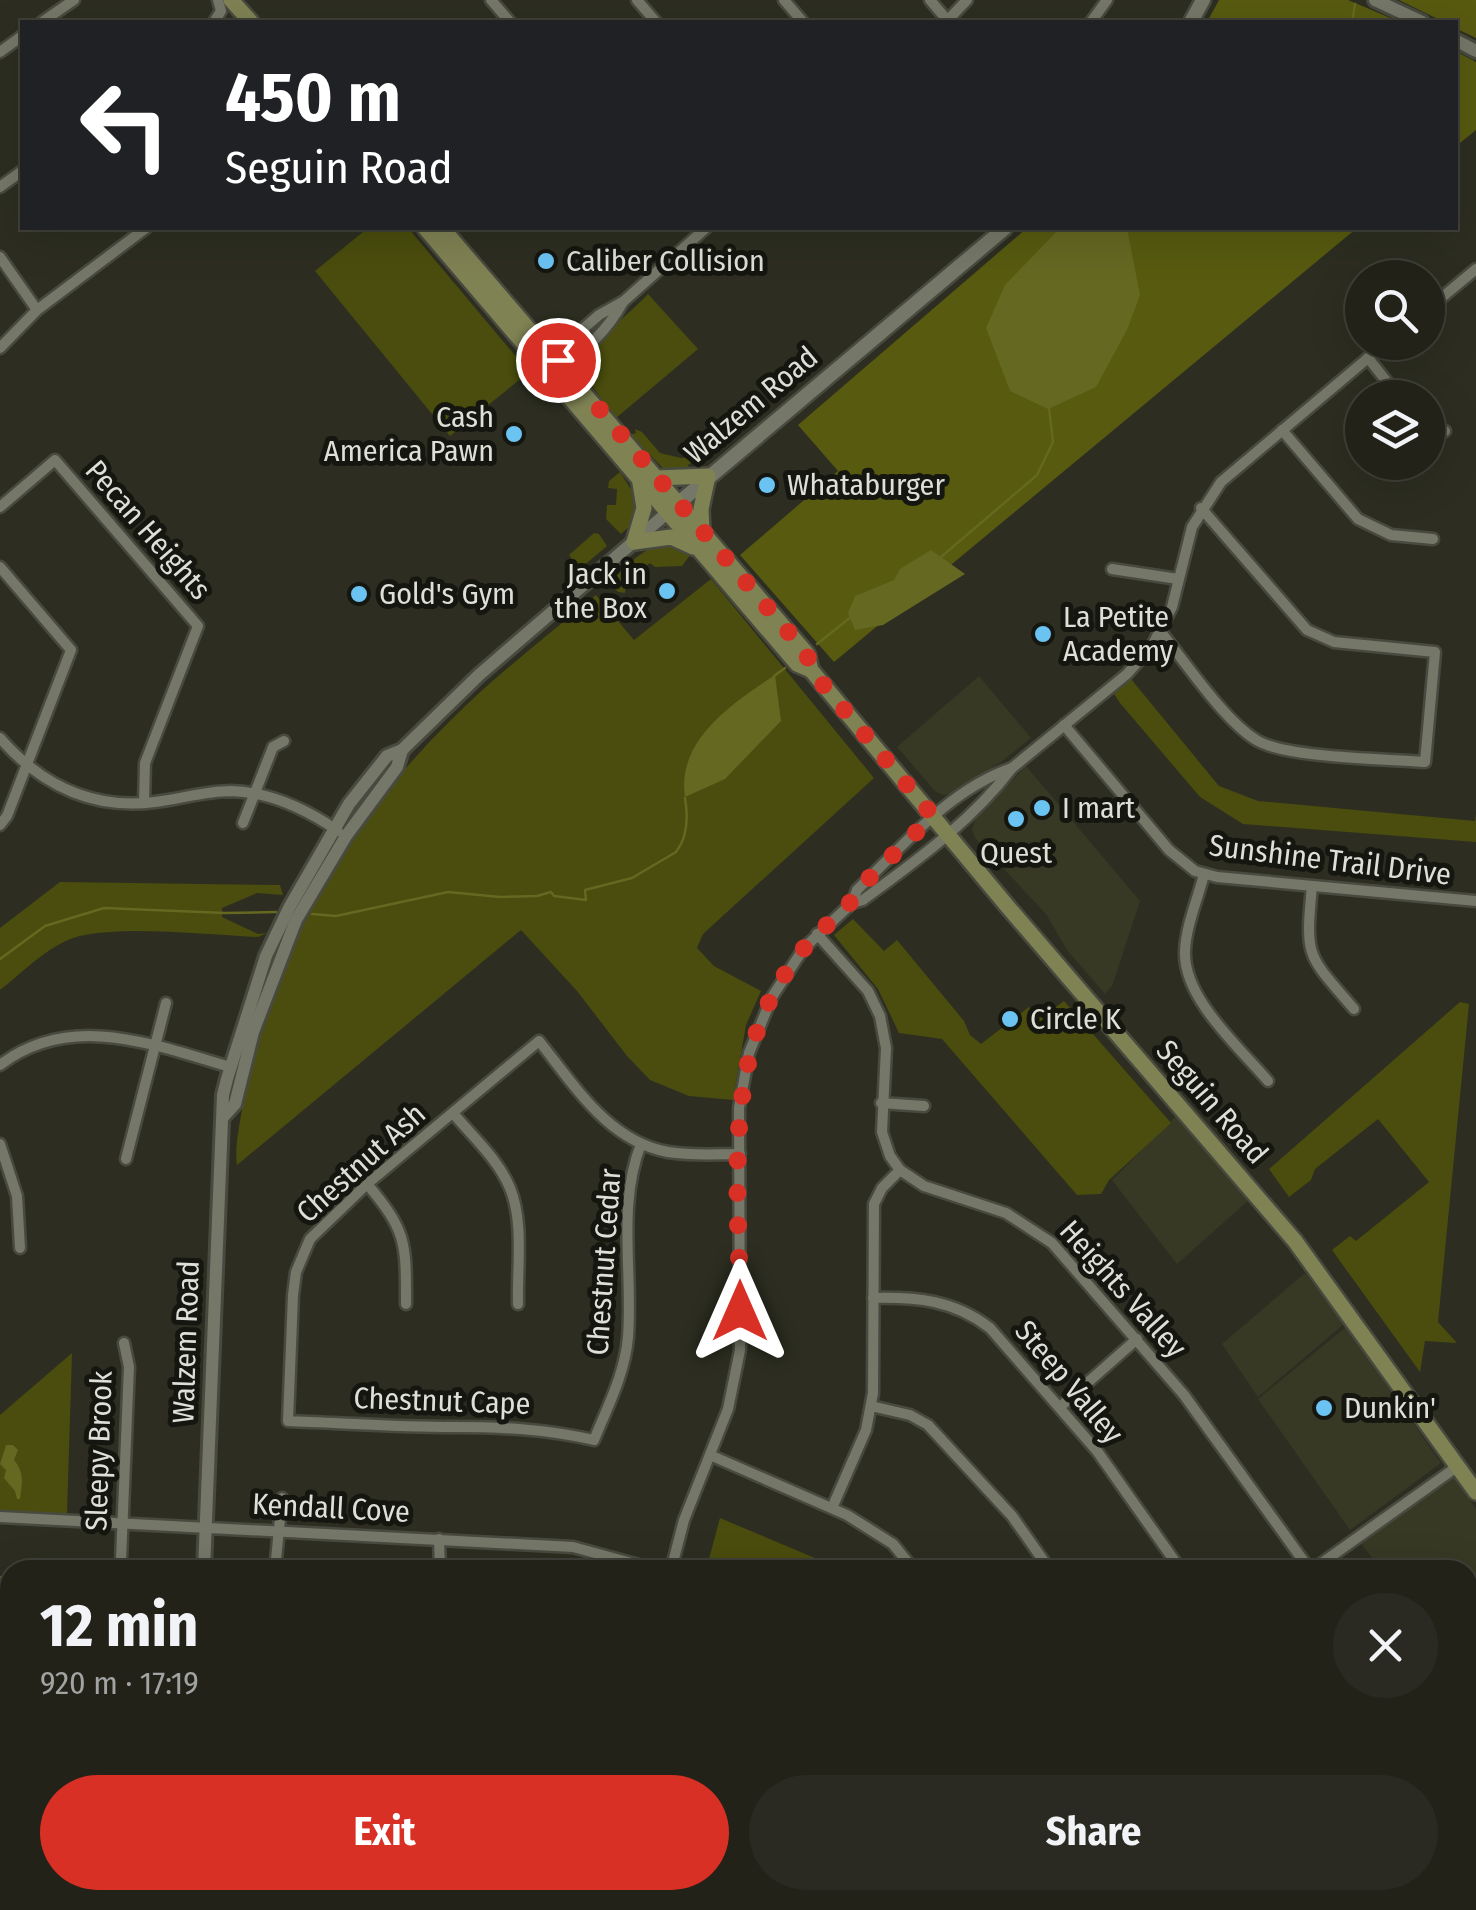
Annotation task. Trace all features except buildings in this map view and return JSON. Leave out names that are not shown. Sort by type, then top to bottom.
[{"type":"main road","points":[[231,0],[249,20]]},
{"type":"main road","name":"Seguin Road","points":[[427,230],[570,398],[672,508],[701,551],[797,664],[811,670]]},
{"type":"main road","name":"Seguin Road","points":[[444,230],[558,360],[648,480]]},
{"type":"main road","name":"Walzem Road","points":[[672,508],[1003,230]]},
{"type":"main road","points":[[524,344],[550,360],[558,360],[570,398]]},
{"type":"main road","points":[[701,551],[671,537],[634,542],[648,480],[708,476],[702,530]]},
{"type":"main road","name":"Seguin Road","points":[[672,508],[702,530],[807,654],[811,670],[949,836],[1295,1241],[1476,1492]]},
{"type":"street","points":[[45,20],[74,0]]},
{"type":"street","points":[[491,0],[508,20]]},
{"type":"street","points":[[637,0],[654,20]]},
{"type":"street","points":[[784,0],[801,20]]},
{"type":"street","points":[[930,0],[945,20]]},
{"type":"street","points":[[949,20],[967,0]]},
{"type":"street","points":[[1375,0],[1418,20]]},
{"type":"street","points":[[0,348],[37,310],[143,230]]},
{"type":"street","points":[[688,230],[694,237]]},
{"type":"street","points":[[558,360],[570,359],[609,326],[624,301],[703,230]]},
{"type":"street","points":[[0,257],[37,310]]},
{"type":"street","points":[[1445,295],[1476,269]]},
{"type":"street","points":[[674,1560],[684,1520],[728,1408],[740,1350],[739,1108],[749,1053],[772,996],[817,934],[852,903],[863,900],[949,836],[1012,768],[1138,664],[1161,632],[1172,606],[1186,542],[1202,508],[1221,482],[1366,360]]},
{"type":"street","points":[[1370,360],[1386,380]]},
{"type":"street","points":[[1282,430],[1358,519],[1391,535],[1434,539]]},
{"type":"street","name":"Pecan Heights","points":[[0,507],[55,460],[198,626],[145,764],[144,804]]},
{"type":"street","name":"Walzem Road","points":[[205,1560],[223,1095],[266,956],[288,908],[387,756],[402,750],[486,668],[672,508]]},
{"type":"street","points":[[1161,632],[1236,722],[1260,743],[1284,750],[1425,762],[1435,652],[1334,642],[1307,630],[1202,508]]},
{"type":"street","points":[[0,567],[70,650],[7,816],[0,825]]},
{"type":"street","points":[[1112,569],[1178,579]]},
{"type":"street","name":"Sunshine Trail Drive","points":[[1064,725],[1169,850],[1181,862],[1204,874],[1476,900]]},
{"type":"street","points":[[0,738],[26,765],[55,786],[87,799],[144,804],[224,791],[254,794],[306,810],[340,832]]},
{"type":"street","points":[[243,823],[273,747],[284,741]]},
{"type":"street","points":[[852,903],[857,890],[933,816],[989,776],[1012,768]]},
{"type":"street","name":"Walzem Road","points":[[224,1117],[235,1104],[241,1069],[275,968],[340,832]]},
{"type":"street","points":[[1204,874],[1186,939],[1189,979],[1206,1007],[1268,1081]]},
{"type":"street","points":[[1312,886],[1307,937],[1311,956],[1354,1009]]},
{"type":"street","points":[[817,934],[868,991],[880,1016],[886,1048],[884,1140],[900,1170],[882,1188],[874,1204],[871,1406],[859,1448],[832,1508]]},
{"type":"street","points":[[126,1159],[166,1003]]},
{"type":"street","points":[[0,1065],[25,1050],[70,1036],[110,1035],[230,1066]]},
{"type":"street","name":"Chestnut Ash","points":[[288,1421],[296,1272],[310,1239],[367,1184],[539,1041],[598,1115],[641,1144]]},
{"type":"street","points":[[882,1103],[924,1106]]},
{"type":"street","points":[[453,1113],[510,1188],[516,1217],[518,1304]]},
{"type":"street","points":[[0,1144],[17,1196],[20,1248]]},
{"type":"street","points":[[641,1144],[679,1153],[740,1154]]},
{"type":"street","name":"Chestnut Cedar","points":[[594,1440],[625,1358],[629,1322],[628,1189],[641,1144]]},
{"type":"street","name":"Heights Valley","points":[[900,1170],[924,1186],[987,1205],[1041,1234],[1072,1263],[1184,1395],[1304,1560]]},
{"type":"street","points":[[367,1184],[390,1210],[404,1240],[406,1304]]},
{"type":"street","name":"Steep Valley","points":[[872,1298],[922,1298],[954,1306],[972,1315],[1003,1341],[1097,1451],[1174,1560]]},
{"type":"street","points":[[1060,1408],[1137,1338]]},
{"type":"street","name":"Sleepy Brook","points":[[120,1560],[129,1367],[124,1343]]},
{"type":"street","points":[[871,1406],[910,1415],[928,1425],[1012,1516],[1043,1560]]},
{"type":"street","name":"Chestnut Cape","points":[[288,1421],[492,1425],[556,1431],[594,1440]]},
{"type":"street","points":[[710,1455],[832,1508],[893,1544],[906,1560]]},
{"type":"street","points":[[1325,1560],[1458,1466]]},
{"type":"street","points":[[276,1560],[282,1498]]},
{"type":"street","name":"Kendall Cove","points":[[0,1517],[573,1547],[620,1560]]},
{"type":"street","points":[[439,1539],[440,1560]]},
{"type":"shaded area","points":[[1219,0],[1348,0],[1395,20],[1208,20]]},
{"type":"shaded area","points":[[1399,0],[1476,0],[1476,38],[1458,29],[1458,20],[1440,20]]},
{"type":"shaded area","points":[[1458,53],[1476,62],[1476,130],[1458,145]]},
{"type":"shaded area","points":[[366,230],[410,230],[529,372],[450,436],[315,271]]},
{"type":"shaded area","points":[[1025,230],[1355,230],[834,662],[740,555],[838,471],[798,425]]},
{"type":"shaded area","points":[[1058,230],[1127,230],[1140,295],[1127,330],[1096,387],[1048,409],[1010,391],[986,328],[1005,285]]},
{"type":"shaded area","points":[[648,294],[698,349],[616,418],[579,369],[598,341]]},
{"type":"shaded area","points":[[749,413],[746,418],[751,418],[750,422],[701,464],[698,466],[694,461],[688,465],[691,471],[665,470],[630,435],[636,433],[635,429],[642,432],[660,453],[696,457]]},
{"type":"shaded area","points":[[620,472],[639,502],[632,524],[621,534],[606,519],[607,505],[616,505],[617,489],[608,488],[609,481]]},
{"type":"shaded area","points":[[594,533],[607,546],[582,567],[578,566],[569,555]]},
{"type":"shaded area","points":[[667,542],[690,555],[682,566],[655,567],[650,563],[637,573],[641,580],[634,577],[626,584],[625,593],[618,592],[611,583],[622,570],[643,553]]},
{"type":"shaded area","points":[[931,550],[965,574],[883,625],[855,630],[848,613],[855,596],[894,580],[900,569]]},
{"type":"shaded area","points":[[711,579],[874,778],[703,934],[697,948],[714,966],[761,991],[746,1025],[733,1100],[689,1096],[650,1080],[521,930],[237,1165],[239,1127],[254,1059],[285,965],[329,876],[385,794],[468,703],[596,595],[634,640]]},
{"type":"shaded area","points":[[775,675],[781,721],[725,779],[685,797],[685,776],[699,740],[726,710]]},
{"type":"shaded area","points":[[979,676],[1031,738],[952,794],[943,795],[897,747]]},
{"type":"shaded area","points":[[1131,679],[1219,786],[1258,801],[1475,821],[1476,814],[1476,842],[1243,824],[1200,797],[1120,703],[1114,694]]},
{"type":"shaded area","points":[[1026,766],[1140,901],[1112,986],[1105,994],[1067,950],[1046,914],[975,838],[972,829],[977,816]]},
{"type":"shaded area","points":[[60,882],[280,885],[283,895],[257,893],[222,908],[222,917],[258,934],[267,933],[258,937],[148,931],[85,935],[51,950],[0,990],[0,928]]},
{"type":"shaded area","points":[[853,919],[884,951],[897,940],[981,1044],[1029,1007],[1041,1018],[1064,1001],[1171,1123],[1109,1180],[1101,1194],[1077,1195],[942,1039],[899,1033],[878,989],[834,935]]},
{"type":"shaded area","points":[[1460,1002],[1469,1004],[1438,1322],[1457,1343],[1425,1341],[1420,1372],[1332,1250],[1350,1236],[1356,1241],[1429,1182],[1378,1119],[1315,1169],[1311,1180],[1289,1197],[1269,1169]]},
{"type":"shaded area","points":[[1176,1116],[1250,1199],[1177,1264],[1112,1180]]},
{"type":"shaded area","points":[[1305,1273],[1344,1324],[1258,1397],[1222,1344]]},
{"type":"shaded area","points":[[1346,1327],[1441,1463],[1350,1530],[1258,1399]]},
{"type":"shaded area","points":[[72,1353],[67,1514],[0,1512],[0,1415]]},
{"type":"shaded area","points":[[6,1445],[18,1450],[14,1460],[21,1474],[20,1499],[4,1478],[6,1470],[0,1464]]},
{"type":"shaded area","points":[[1454,1477],[1476,1509],[1476,1560],[1374,1560],[1361,1543]]},
{"type":"shaded area","points":[[720,1518],[820,1560],[709,1560]]},
{"type":"waterway","points":[[1352,20],[1355,4]]},
{"type":"waterway","points":[[941,557],[1037,475],[1053,442],[1049,408]]},
{"type":"waterway","points":[[817,644],[851,617]]},
{"type":"waterway","points":[[774,676],[785,668]]},
{"type":"waterway","points":[[312,914],[336,916],[448,892],[500,897],[551,892],[554,896],[586,900],[585,890],[632,878],[676,852],[686,826],[685,798]]},
{"type":"waterway","points":[[0,959],[45,926],[104,908],[276,912]]},
{"type":"place","name":"Caliber Collision","points":[[546,261]]},
{"type":"place","name":"Cash America Pawn","points":[[514,434]]},
{"type":"place","name":"Whataburger","points":[[767,485]]},
{"type":"place","name":"Jack in the Box","points":[[667,591]]},
{"type":"place","name":"Gold's Gym","points":[[359,594]]},
{"type":"place","name":"La Petite Academy","points":[[1043,634]]},
{"type":"place","name":"I mart","points":[[1042,808]]},
{"type":"place","name":"Quest","points":[[1016,819]]},
{"type":"place","name":"Circle K","points":[[1010,1019]]},
{"type":"place","name":"Dunkin'","points":[[1324,1408]]},
{"type":"route","points":[[558,360],[807,654],[811,670],[933,816],[804,948],[772,996],[749,1053],[739,1108],[740,1311]]}]
